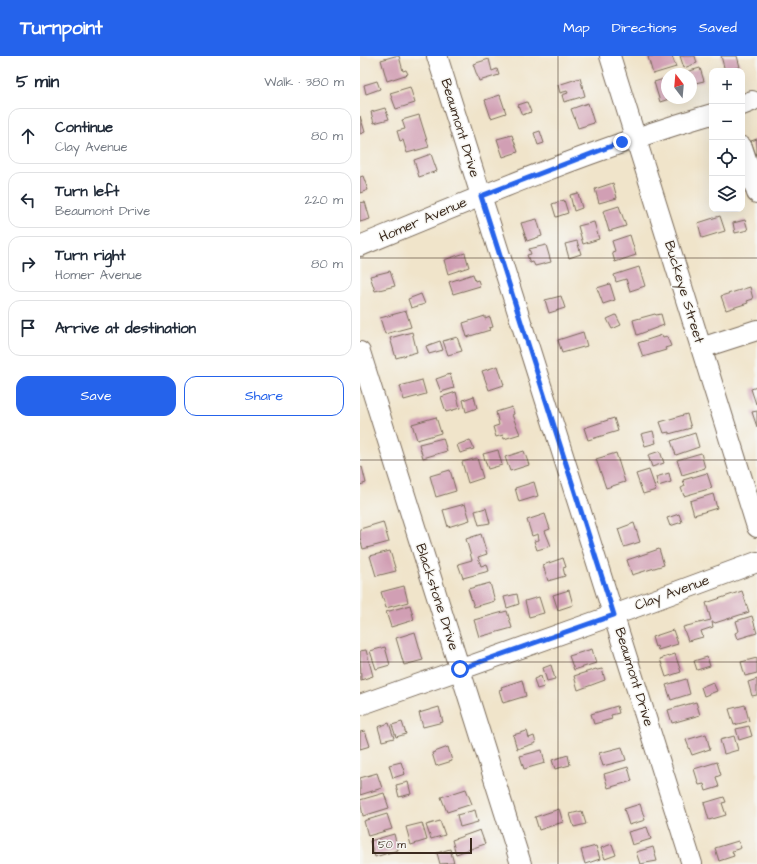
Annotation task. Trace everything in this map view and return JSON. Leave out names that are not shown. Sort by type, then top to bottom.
[{"type":"street","name":"Beaumont Drive","points":[[437,56],[692,864]]},
{"type":"street","name":"Buckeye Street","points":[[610,56],[757,528]]},
{"type":"street","name":"Homer Avenue","points":[[360,246],[481,196],[636,137],[709,115]]},
{"type":"street","points":[[745,156],[757,193]]},
{"type":"street","points":[[701,348],[757,330]]},
{"type":"street","name":"Blackstone Drive","points":[[360,352],[522,864]]},
{"type":"street","name":"Clay Avenue","points":[[360,705],[614,615],[757,562]]},
{"type":"building","points":[[399,56],[403,71],[406,70],[408,74],[387,81],[381,60]]},
{"type":"building","points":[[672,56],[676,67],[661,68],[661,72],[653,74],[648,57]]},
{"type":"building","points":[[680,56],[695,56],[697,63],[684,68]]},
{"type":"building","points":[[721,56],[737,56],[740,67],[724,68]]},
{"type":"building","points":[[489,59],[492,71],[497,69],[499,75],[479,81],[473,64]]},
{"type":"building","points":[[700,68],[704,81],[697,83],[697,69]]},
{"type":"building","points":[[580,78],[585,96],[564,102],[562,95],[568,93],[567,91],[560,93],[558,85]]},
{"type":"building","points":[[661,80],[660,102],[654,82]]},
{"type":"building","points":[[377,81],[380,89],[366,94],[364,85]]},
{"type":"building","points":[[410,87],[415,103],[396,109],[390,93]]},
{"type":"building","points":[[500,95],[506,113],[491,118],[485,100]]},
{"type":"building","points":[[527,102],[531,112],[522,115],[518,105]]},
{"type":"building","points":[[588,103],[594,123],[578,128],[571,109]]},
{"type":"building","points":[[385,108],[389,119],[374,123],[371,112]]},
{"type":"building","points":[[419,115],[429,147],[407,153],[403,140],[400,141],[397,131],[405,129],[402,120]]},
{"type":"building","points":[[360,116],[365,132],[360,134]]},
{"type":"building","points":[[540,131],[544,143],[538,145],[534,133]]},
{"type":"building","points":[[512,135],[518,152],[503,157],[497,139]]},
{"type":"building","points":[[757,139],[757,158],[751,141]]},
{"type":"building","points":[[431,154],[437,171],[419,177],[414,160]]},
{"type":"building","points":[[363,176],[368,190],[360,193],[360,177]]},
{"type":"building","points":[[613,183],[617,198],[599,203],[595,189]]},
{"type":"building","points":[[578,193],[582,208],[574,211],[570,195]]},
{"type":"building","points":[[564,200],[568,213],[556,217],[552,204]]},
{"type":"building","points":[[365,202],[370,219],[360,222],[360,203]]},
{"type":"building","points":[[619,206],[626,226],[609,231],[603,211]]},
{"type":"building","points":[[720,216],[725,231],[702,238],[698,223]]},
{"type":"building","points":[[537,219],[542,236],[527,241],[521,223]]},
{"type":"building","points":[[745,220],[748,230],[735,233],[733,223]]},
{"type":"building","points":[[594,222],[599,239],[583,244],[578,226]]},
{"type":"building","points":[[630,235],[636,255],[615,262],[612,252],[615,251],[612,241]]},
{"type":"building","points":[[577,241],[581,254],[569,258],[565,244]]},
{"type":"building","points":[[546,245],[551,262],[535,266],[533,262],[530,263],[527,255],[531,254],[529,249]]},
{"type":"building","points":[[465,253],[469,267],[448,274],[444,260]]},
{"type":"building","points":[[639,267],[645,286],[630,291],[626,279],[616,282],[614,275]]},
{"type":"building","points":[[390,271],[395,286],[375,291],[370,276]]},
{"type":"building","points":[[473,274],[475,281],[478,280],[480,286],[453,294],[449,282]]},
{"type":"building","points":[[610,284],[615,300],[603,304],[597,288]]},
{"type":"building","points":[[750,287],[753,299],[747,301],[748,303],[726,310],[721,296]]},
{"type":"building","points":[[421,294],[425,304],[411,308],[408,299]]},
{"type":"building","points":[[561,296],[565,308],[549,313],[545,300]]},
{"type":"building","points":[[406,311],[411,327],[385,334],[380,318]]},
{"type":"building","points":[[655,314],[661,314],[664,325],[637,335],[633,320]]},
{"type":"building","points":[[616,315],[621,325],[612,329],[607,319]]},
{"type":"building","points":[[485,316],[485,319],[490,317],[493,327],[489,328],[490,330],[467,337],[463,323]]},
{"type":"building","points":[[412,332],[417,352],[396,358],[390,338]]},
{"type":"building","points":[[583,332],[587,346],[562,353],[558,340]]},
{"type":"building","points":[[662,335],[663,337],[667,336],[671,346],[665,348],[666,350],[643,357],[638,343]]},
{"type":"building","points":[[457,337],[462,351],[448,355],[443,341]]},
{"type":"building","points":[[440,341],[443,350],[429,354],[426,346]]},
{"type":"building","points":[[498,366],[504,385],[489,390],[482,371]]},
{"type":"building","points":[[450,374],[454,388],[441,392],[436,379]]},
{"type":"building","points":[[422,380],[426,394],[404,400],[400,386]]},
{"type":"building","points":[[757,387],[757,404],[756,404],[751,389]]},
{"type":"building","points":[[456,392],[460,408],[446,412],[441,397]]},
{"type":"building","points":[[474,396],[477,408],[466,412],[463,400]]},
{"type":"building","points":[[512,407],[514,414],[512,415],[520,434],[504,439],[503,435],[496,437],[493,427],[499,425],[496,412]]},
{"type":"building","points":[[757,411],[757,427],[752,412]]},
{"type":"building","points":[[687,414],[691,428],[669,434],[669,432],[664,433],[660,422]]},
{"type":"building","points":[[436,417],[441,433],[417,440],[412,424]]},
{"type":"building","points":[[614,418],[618,431],[588,440],[584,428]]},
{"type":"building","points":[[653,431],[656,443],[645,446],[641,434]]},
{"type":"building","points":[[695,433],[699,447],[676,455],[671,441]]},
{"type":"building","points":[[443,438],[447,451],[423,458],[419,444]]},
{"type":"building","points":[[470,440],[474,449],[460,453],[457,445]]},
{"type":"building","points":[[498,450],[502,465],[488,469],[483,454]]},
{"type":"building","points":[[524,451],[529,465],[510,471],[505,457]]},
{"type":"building","points":[[660,451],[664,463],[652,467],[648,455]]},
{"type":"building","points":[[616,453],[625,482],[606,488],[596,459]]},
{"type":"building","points":[[701,453],[705,468],[682,475],[677,460]]},
{"type":"building","points":[[477,458],[483,478],[468,483],[462,462]]},
{"type":"building","points":[[362,467],[366,483],[360,485],[360,468]]},
{"type":"building","points":[[450,470],[456,491],[436,497],[430,476]]},
{"type":"building","points":[[649,470],[656,490],[643,494],[636,474]]},
{"type":"building","points":[[669,473],[671,482],[658,486],[656,477]]},
{"type":"building","points":[[707,473],[712,488],[684,496],[681,488],[685,486],[683,480]]},
{"type":"building","points":[[534,482],[538,496],[519,502],[515,488]]},
{"type":"building","points":[[713,494],[717,508],[694,515],[690,501]]},
{"type":"building","points":[[465,504],[470,520],[448,527],[443,510]]},
{"type":"building","points":[[486,508],[490,523],[479,525],[475,511]]},
{"type":"building","points":[[545,514],[550,529],[545,531],[551,546],[537,550],[534,541],[539,540],[538,534],[532,536],[527,520]]},
{"type":"building","points":[[679,514],[682,522],[670,526],[667,518]]},
{"type":"building","points":[[383,522],[389,542],[363,549],[360,538],[360,529]]},
{"type":"building","points":[[634,523],[640,542],[624,547],[618,529]]},
{"type":"building","points":[[481,534],[487,554],[478,557],[481,566],[487,564],[489,571],[463,578],[458,564],[472,560],[466,539]]},
{"type":"building","points":[[659,549],[664,565],[632,575],[627,560]]},
{"type":"building","points":[[390,551],[396,571],[376,576],[370,556]]},
{"type":"building","points":[[563,558],[566,567],[563,568],[565,576],[548,581],[543,565]]},
{"type":"building","points":[[490,583],[495,601],[474,607],[468,589]]},
{"type":"building","points":[[404,586],[408,602],[386,608],[381,592]]},
{"type":"building","points":[[569,590],[573,605],[558,610],[553,595]]},
{"type":"building","points":[[742,591],[749,612],[715,623],[712,622],[713,627],[701,631],[703,637],[688,641],[683,627],[711,620],[706,603]]},
{"type":"building","points":[[517,594],[519,604],[507,608],[504,597]]},
{"type":"building","points":[[539,597],[544,613],[529,617],[525,601]]},
{"type":"building","points":[[410,605],[414,620],[391,627],[386,612]]},
{"type":"building","points":[[507,611],[512,628],[479,637],[474,620]]},
{"type":"building","points":[[752,616],[757,633],[737,639],[735,633],[739,631],[736,621]]},
{"type":"building","points":[[673,630],[678,644],[658,650],[657,646],[655,647],[652,637]]},
{"type":"building","points":[[415,632],[423,660],[404,665],[396,638]]},
{"type":"building","points":[[385,647],[390,665],[376,669],[370,651]]},
{"type":"building","points":[[592,649],[596,663],[574,670],[569,656]]},
{"type":"building","points":[[366,650],[373,676],[361,680],[360,651]]},
{"type":"building","points":[[675,654],[681,672],[666,677],[660,659]]},
{"type":"building","points":[[707,657],[710,666],[697,670],[694,661]]},
{"type":"building","points":[[757,658],[757,673],[745,676],[741,662]]},
{"type":"building","points":[[551,665],[555,679],[547,681],[543,668]]},
{"type":"building","points":[[596,669],[602,669],[605,680],[578,690],[574,676]]},
{"type":"building","points":[[541,676],[544,687],[537,689],[534,679]]},
{"type":"building","points":[[686,679],[690,694],[671,700],[666,685]]},
{"type":"building","points":[[757,679],[757,695],[752,696],[748,682]]},
{"type":"building","points":[[522,680],[526,696],[503,703],[499,690],[502,689],[501,687]]},
{"type":"building","points":[[713,682],[717,691],[704,696],[701,687]]},
{"type":"building","points":[[696,702],[700,715],[672,723],[668,710]]},
{"type":"building","points":[[745,705],[749,721],[734,725],[729,709]]},
{"type":"building","points":[[617,706],[619,713],[611,715],[612,719],[594,724],[591,714]]},
{"type":"building","points":[[439,707],[443,722],[423,727],[419,713]]},
{"type":"building","points":[[402,722],[406,734],[396,737],[392,725]]},
{"type":"building","points":[[389,723],[394,738],[382,741],[378,727]]},
{"type":"building","points":[[749,726],[752,736],[739,740],[736,729]]},
{"type":"building","points":[[365,731],[370,746],[360,749],[360,732]]},
{"type":"building","points":[[527,731],[529,738],[534,736],[536,743],[517,749],[513,735]]},
{"type":"building","points":[[706,734],[710,749],[692,755],[686,740]]},
{"type":"building","points":[[734,736],[738,750],[724,754],[720,740]]},
{"type":"building","points":[[448,747],[452,761],[436,766],[432,753]]},
{"type":"building","points":[[622,747],[626,760],[603,766],[599,753]]},
{"type":"building","points":[[542,750],[545,763],[524,769],[520,756]]},
{"type":"building","points":[[568,755],[570,765],[555,769],[552,760]]},
{"type":"building","points":[[401,762],[405,774],[393,778],[389,765]]},
{"type":"building","points":[[717,762],[721,775],[716,777],[719,787],[706,791],[704,784],[699,785],[694,769]]},
{"type":"building","points":[[628,767],[632,781],[608,788],[604,774]]},
{"type":"building","points":[[377,773],[382,788],[360,795],[360,778]]},
{"type":"building","points":[[408,782],[411,794],[399,797],[396,785]]},
{"type":"building","points":[[466,789],[472,804],[447,812],[441,797]]},
{"type":"building","points":[[384,793],[389,808],[363,816],[360,800]]},
{"type":"building","points":[[724,797],[726,802],[722,803],[726,815],[709,820],[704,803]]},
{"type":"building","points":[[640,804],[645,820],[629,825],[624,809]]},
{"type":"building","points":[[559,809],[563,822],[539,830],[535,817]]},
{"type":"building","points":[[475,810],[478,822],[460,827],[457,815]]},
{"type":"building","points":[[582,811],[586,824],[574,827],[570,814]]},
{"type":"building","points":[[387,814],[392,829],[368,836],[364,821]]},
{"type":"building","points":[[440,821],[445,835],[431,839],[426,825]]},
{"type":"building","points":[[422,823],[427,840],[411,845],[406,827]]},
{"type":"building","points":[[647,827],[651,839],[632,845],[628,832]]},
{"type":"building","points":[[480,830],[485,844],[456,854],[452,840]]},
{"type":"building","points":[[394,834],[398,850],[375,857],[370,841]]},
{"type":"building","points":[[738,841],[741,848],[732,851],[734,856],[719,861],[715,848]]},
{"type":"building","points":[[612,844],[616,855],[605,859],[601,848]]},
{"type":"building","points":[[596,846],[600,859],[585,864],[581,850]]},
{"type":"building","points":[[653,847],[657,861],[640,864],[636,852]]},
{"type":"building","points":[[450,849],[454,863],[440,864],[437,853]]},
{"type":"route","points":[[460,669],[614,615],[481,196],[622,142]]}]
